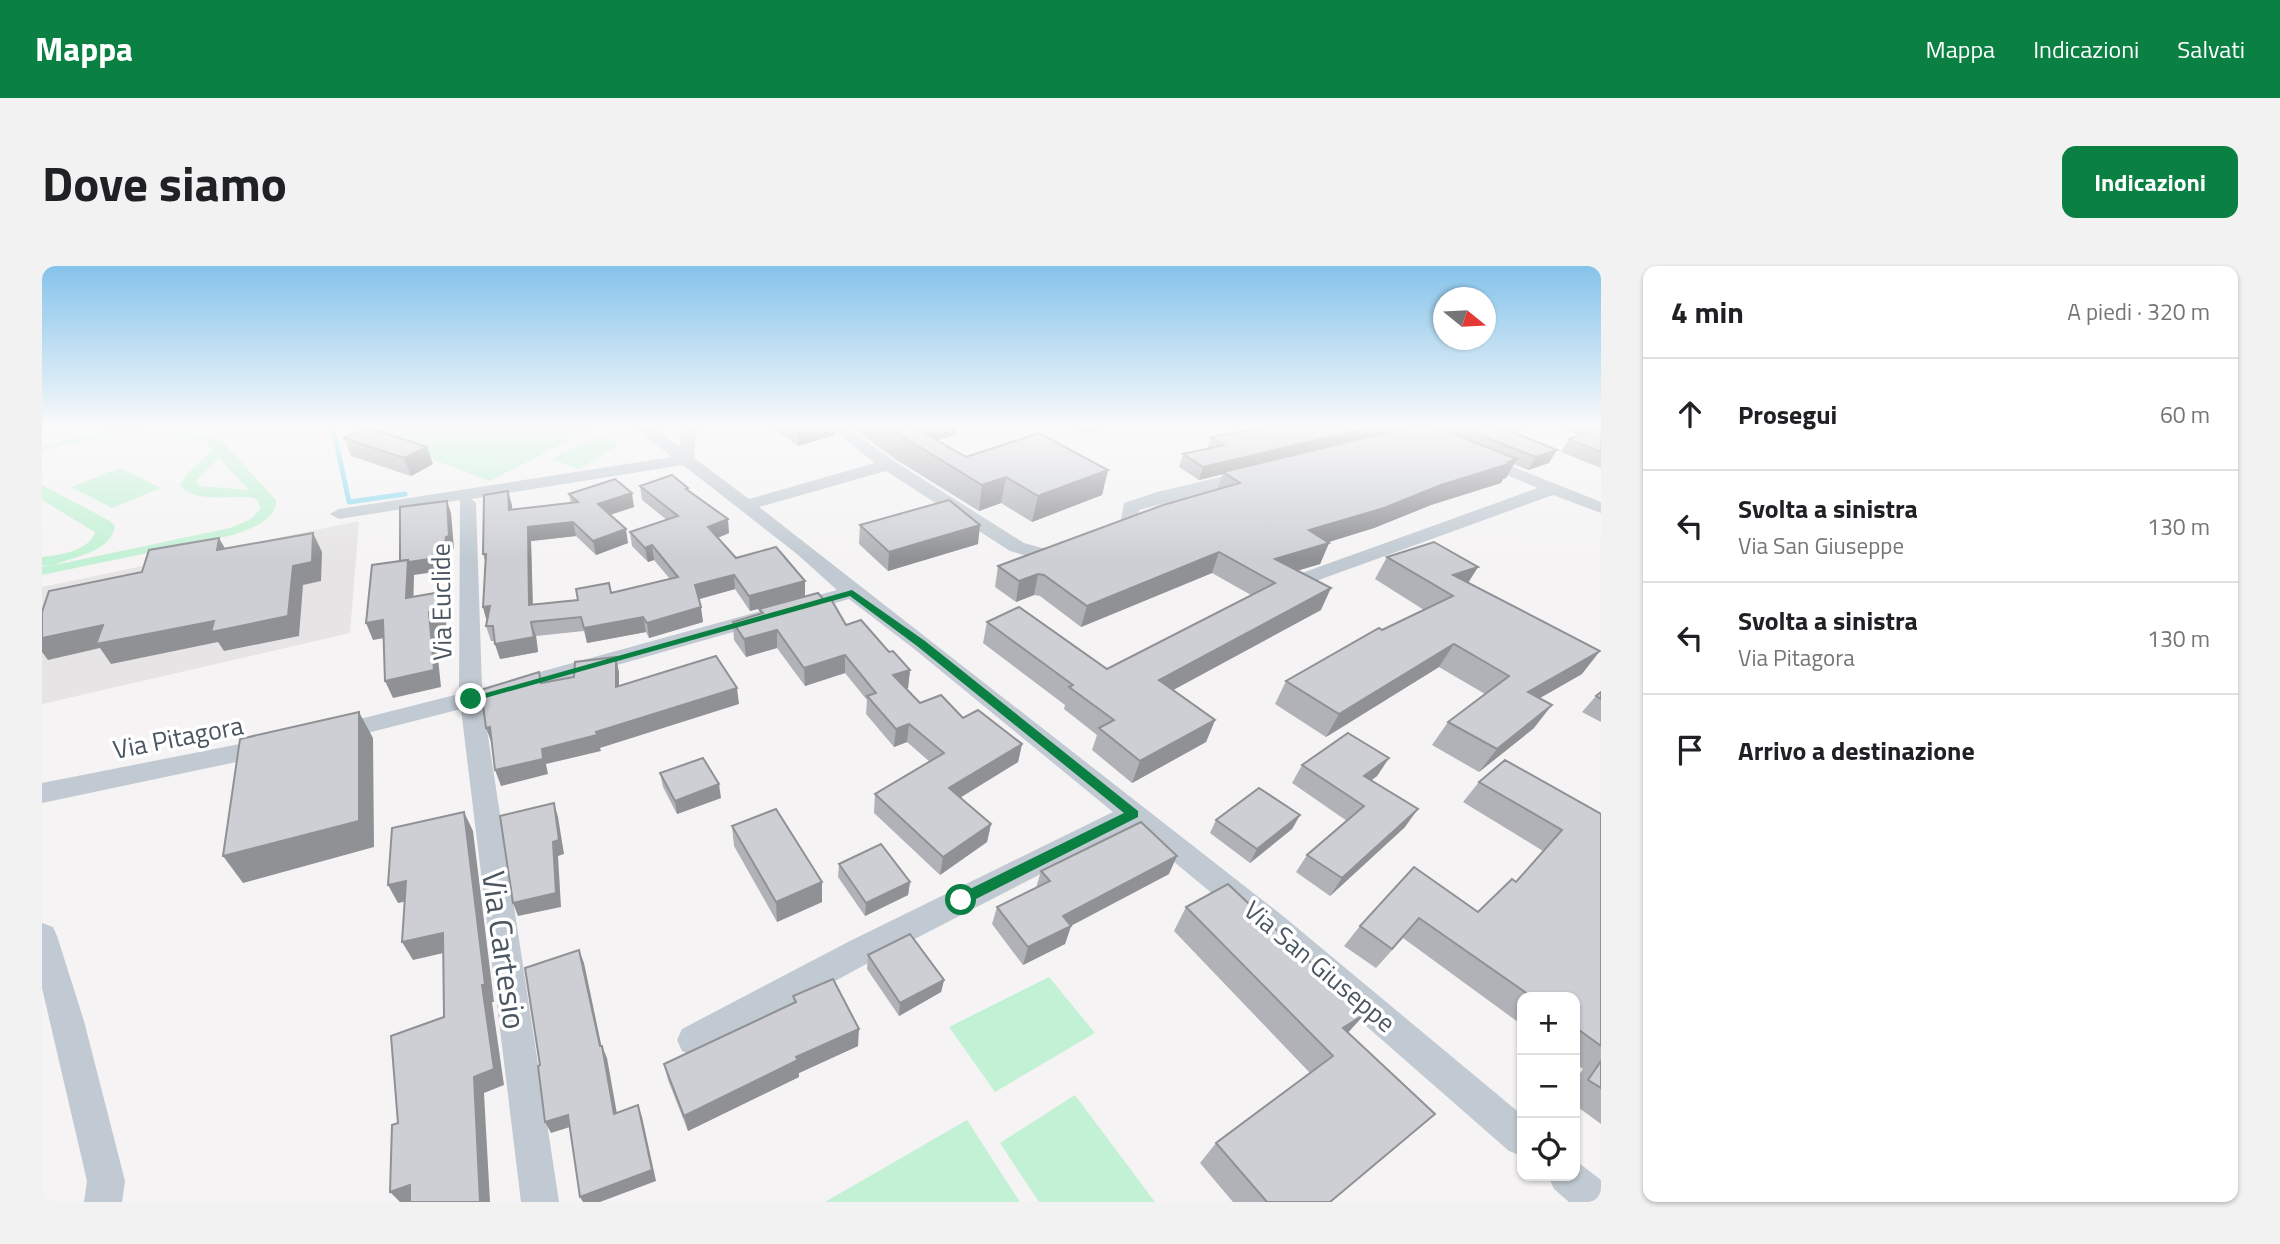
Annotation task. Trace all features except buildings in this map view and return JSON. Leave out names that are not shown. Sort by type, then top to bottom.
[{"type":"street","points":[[339,514],[617,471]]},
{"type":"street","name":"Via San Giuseppe","points":[[699,471],[804,550],[852,592],[921,643],[1272,925],[1517,1134]]},
{"type":"street","points":[[744,506],[868,471]]},
{"type":"street","points":[[897,471],[1017,547],[1041,554],[1059,554],[1129,527],[1130,507],[1163,496],[1262,472]]},
{"type":"street","points":[[1508,471],[1601,508]]},
{"type":"street","points":[[1309,577],[1552,489]]},
{"type":"street","name":"Via Euclide","points":[[467,503],[471,699]]},
{"type":"street","points":[[315,737],[471,699],[852,592]]},
{"type":"street","name":"Via Cartesio","points":[[471,699],[540,1202]]},
{"type":"street","name":"Via Pitagora","points":[[42,793],[290,743]]},
{"type":"street","points":[[694,1040],[872,945],[1134,814]]},
{"type":"street","points":[[42,936],[68,1021],[106,1181],[103,1202]]},
{"type":"street","points":[[1573,1181],[1598,1202]]},
{"type":"shaded area","points":[[359,521],[350,633],[42,704],[42,587]]},
{"type":"green space","points":[[113,471],[125,471],[161,488],[112,508],[71,487]]},
{"type":"green space","points":[[190,471],[206,471],[196,481],[200,486],[248,490],[231,471],[249,471],[276,500],[275,507],[261,523],[233,535],[42,575],[42,567],[53,565],[42,566],[42,557],[80,548],[87,544],[95,532],[42,500],[42,485],[115,526],[112,535],[99,548],[55,565],[230,528],[251,519],[261,508],[256,499],[248,497],[221,498],[186,491],[180,485]]},
{"type":"green space","points":[[463,471],[510,471],[490,481]]},
{"type":"green space","points":[[1049,977],[1095,1033],[995,1092],[949,1027]]},
{"type":"green space","points":[[1075,1095],[1155,1202],[1039,1202],[1000,1143]]},
{"type":"green space","points":[[967,1120],[1020,1202],[825,1202]]},
{"type":"waterway","points":[[342,471],[349,502],[405,494]]},
{"type":"route","points":[[471,699],[852,592],[921,643],[1134,814],[961,900]]}]
